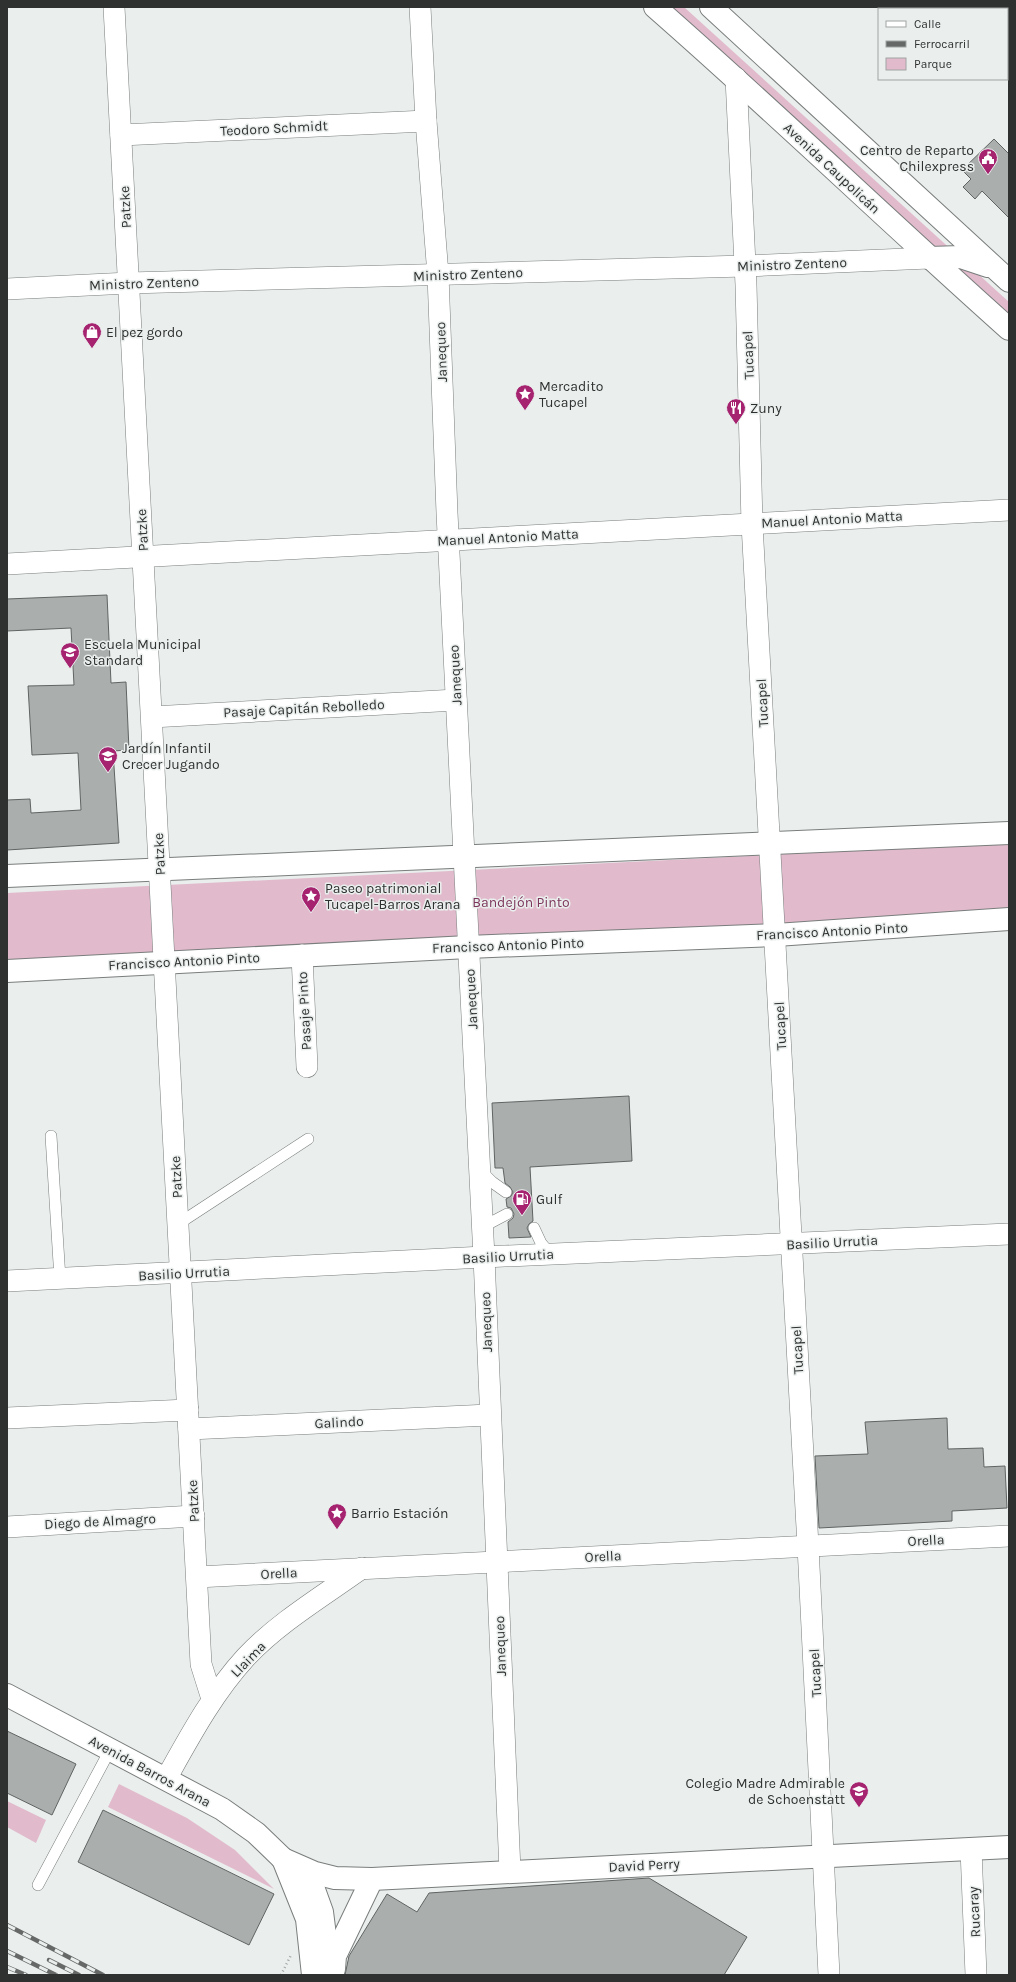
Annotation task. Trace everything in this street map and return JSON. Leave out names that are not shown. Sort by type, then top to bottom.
[{"type":"main road","name":"Avenida Caupolicán","points":[[655,7],[736,78],[929,258],[1009,329]]},
{"type":"main road","points":[[711,7],[1002,275]]},
{"type":"main road","points":[[929,258],[961,257],[972,260],[1002,275]]},
{"type":"main road","points":[[7,876],[160,868],[464,858],[1009,833]]},
{"type":"main road","name":"Francisco Antonio Pinto","points":[[7,971],[468,947],[776,934],[1009,920]]},
{"type":"main road","name":"Avenida Barros Arana","points":[[7,1696],[222,1809],[239,1820],[283,1859],[301,1872],[308,1880],[316,1895],[322,1912],[330,1975]]},
{"type":"main road","name":"David Perry","points":[[283,1859],[315,1873],[336,1878],[372,1879],[1009,1847]]},
{"type":"main road","name":"Avenida Barros Arana","points":[[283,1859],[307,1919],[313,1975]]},
{"type":"main road","points":[[334,1975],[335,1956],[372,1879]]},
{"type":"street","name":"Patzke","points":[[114,7],[201,1664],[212,1699]]},
{"type":"street","name":"Janequeo","points":[[420,7],[426,121],[438,275],[448,540],[484,1257],[489,1415],[510,1871]]},
{"type":"street","name":"Tucapel","points":[[736,78],[745,266],[752,524],[776,934],[829,1975]]},
{"type":"street","name":"Teodoro Schmidt","points":[[121,135],[426,121]]},
{"type":"street","name":"Ministro Zenteno","points":[[7,289],[129,283],[745,266],[929,258]]},
{"type":"street","name":"Manuel Antonio Matta","points":[[7,564],[1009,510]]},
{"type":"street","name":"Pasaje Capitán Rebolledo","points":[[152,717],[456,700]]},
{"type":"street","name":"Pasaje Pinto","points":[[302,955],[307,1067]]},
{"type":"street","name":"Basilio Urrutia","points":[[7,1281],[484,1257],[1009,1234]]},
{"type":"street","name":"Galindo","points":[[7,1418],[188,1420],[489,1415]]},
{"type":"street","name":"Diego de Almagro","points":[[7,1527],[194,1516]]},
{"type":"street","name":"Orella","points":[[197,1577],[1009,1536]]},
{"type":"street","name":"Llaima","points":[[166,1779],[212,1699],[247,1657],[285,1623],[362,1568]]},
{"type":"street","name":"Rucaray","points":[[971,1848],[976,1975]]},
{"type":"lane","points":[[51,1136],[60,1279]]},
{"type":"lane","points":[[178,1224],[308,1139]]},
{"type":"lane","points":[[479,1169],[492,1182],[506,1192]]},
{"type":"lane","points":[[482,1230],[490,1223],[507,1214]]},
{"type":"lane","points":[[534,1228],[541,1243],[550,1254]]},
{"type":"lane","points":[[38,1885],[110,1750]]},
{"type":"green space","points":[[661,7],[684,7],[1009,302],[1009,320]]},
{"type":"green space","name":"Bandejón Pinto","points":[[1009,843],[1009,912],[7,962],[7,893]]},
{"type":"green space","points":[[119,1784],[187,1818],[235,1850],[274,1889],[108,1807]]},
{"type":"green space","points":[[7,1801],[46,1820],[36,1843],[7,1827]]},
{"type":"building","name":"Centro de Reparto Chilexpress","points":[[994,139],[1009,154],[1009,218],[982,191],[975,199],[963,187],[971,179],[962,170]]},
{"type":"building","points":[[107,595],[111,683],[126,682],[129,750],[113,751],[119,843],[7,850],[7,800],[30,799],[31,813],[81,810],[78,753],[32,755],[28,686],[74,685],[71,628],[7,631],[7,599]]},
{"type":"building","points":[[629,1096],[632,1161],[530,1167],[533,1221],[527,1228],[531,1237],[509,1238],[508,1222],[513,1218],[514,1214],[511,1208],[507,1207],[506,1199],[511,1196],[513,1192],[505,1183],[503,1168],[495,1168],[492,1103]]},
{"type":"building","points":[[947,1418],[948,1449],[983,1448],[984,1467],[1005,1466],[1007,1508],[952,1511],[952,1521],[819,1528],[815,1456],[868,1454],[865,1422]]},
{"type":"building","points":[[7,1731],[76,1764],[52,1815],[7,1793]]},
{"type":"building","points":[[103,1810],[274,1894],[249,1945],[78,1862]]},
{"type":"building","points":[[649,1878],[747,1937],[724,1975],[345,1975],[349,1956],[387,1894],[417,1912],[429,1893]]},
{"type":"railway","points":[[7,1925],[103,1975]]},
{"type":"railway","points":[[7,1951],[56,1975]]},
{"type":"railway","points":[[49,1960],[79,1975]]},
{"type":"railway","points":[[7,1967],[26,1975]]},
{"type":"place","name":"Centro de Reparto Chilexpress","points":[[988,175]]},
{"type":"place","name":"El pez gordo","points":[[92,349]]},
{"type":"place","name":"Mercadito Tucapel","points":[[525,411]]},
{"type":"place","name":"Zuny","points":[[736,425]]},
{"type":"place","name":"Escuela Municipal Standard","points":[[70,669]]},
{"type":"place","name":"Jardín Infantil Crecer Jugando","points":[[108,773]]},
{"type":"place","name":"Paseo patrimonial Tucapel-Barros Arana","points":[[311,913]]},
{"type":"place","name":"Gulf","points":[[522,1216]]},
{"type":"place","name":"Barrio Estación","points":[[337,1530]]},
{"type":"place","name":"Colegio Madre Admirable de Schoenstatt","points":[[859,1808]]}]
